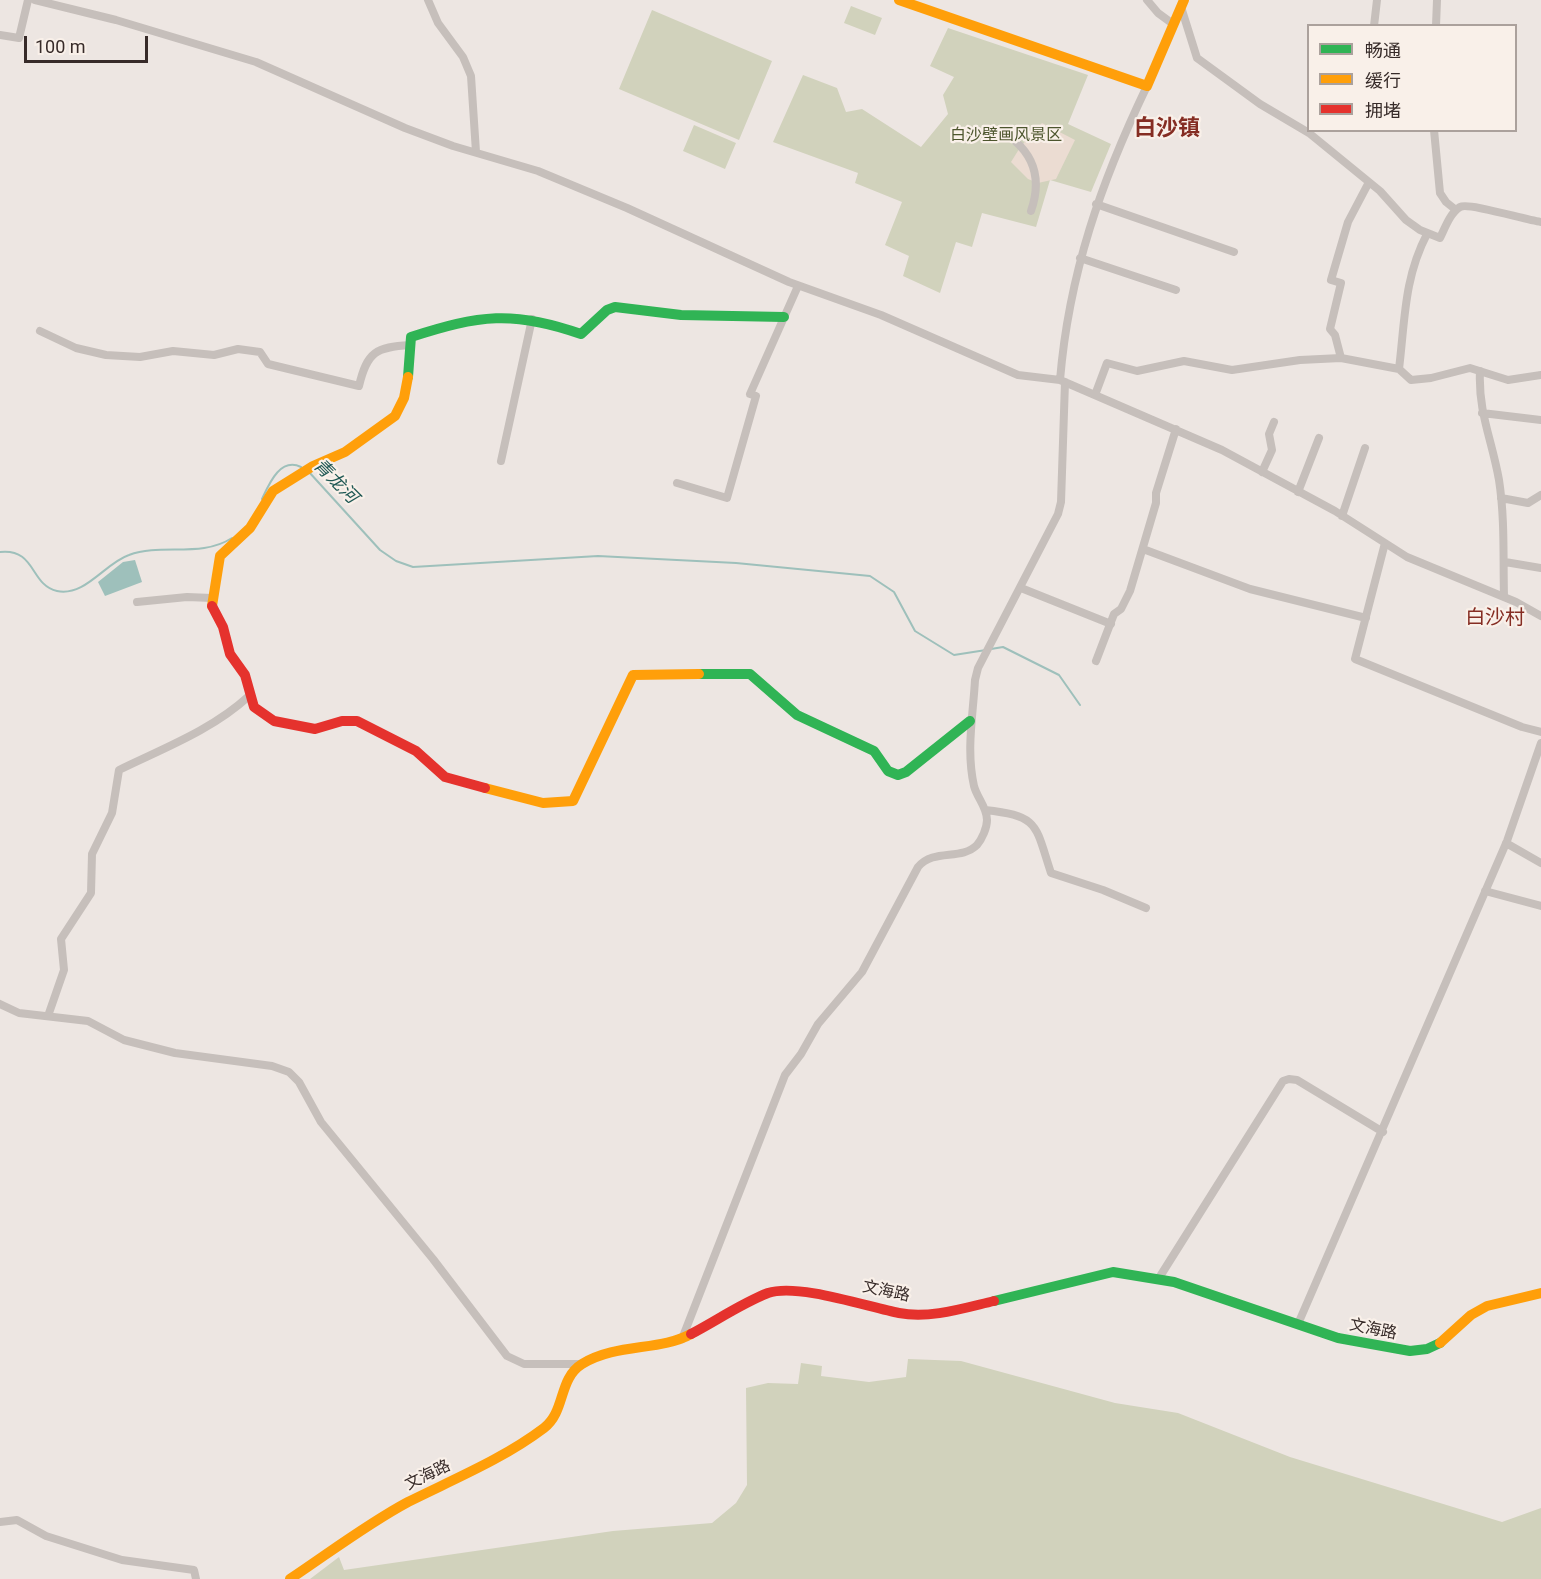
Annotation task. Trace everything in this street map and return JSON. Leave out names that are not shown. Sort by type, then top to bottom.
[{"type":"street","points":[[0,35],[20,38],[28,0]]},
{"type":"street","points":[[35,0],[57,3],[256,62],[395,124],[538,171],[627,208],[798,286],[881,315],[1018,375],[1063,381],[1222,450],[1342,516],[1407,557],[1449,576],[1504,596],[1541,616]]},
{"type":"street","points":[[428,0],[438,23],[463,57],[471,76],[476,152]]},
{"type":"street","points":[[899,0],[1147,86]]},
{"type":"street","points":[[1147,0],[1158,13],[1173,24]]},
{"type":"street","points":[[1374,24],[1377,0]]},
{"type":"street","points":[[1436,24],[1437,0]]},
{"type":"street","points":[[682,1339],[784,1075],[801,1054],[818,1024],[862,972],[918,867],[933,856],[974,848],[985,830],[986,810],[974,788],[969,754],[970,721],[978,668],[1043,548],[1061,502],[1063,381],[1080,258],[1096,204],[1129,122],[1182,4]]},
{"type":"street","points":[[1182,4],[1197,58],[1260,104],[1307,132]]},
{"type":"street","points":[[1307,132],[1369,182],[1406,220],[1427,234],[1440,238],[1456,210],[1468,204],[1517,218],[1541,222]]},
{"type":"street","points":[[1434,132],[1440,193],[1456,210]]},
{"type":"street","points":[[1015,141],[1033,167],[1038,183],[1038,191],[1031,211]]},
{"type":"street","points":[[1341,358],[1335,336],[1330,329],[1341,283],[1331,280],[1348,222],[1369,182]]},
{"type":"street","points":[[1096,204],[1234,252]]},
{"type":"street","points":[[1399,369],[1407,288],[1416,255],[1427,234]]},
{"type":"street","points":[[1080,258],[1176,290]]},
{"type":"street","points":[[677,483],[727,498],[756,396],[750,394],[798,286]]},
{"type":"street","points":[[784,317],[681,315],[615,307],[607,310],[581,334],[532,319],[505,317],[460,321],[411,337],[406,388],[395,416],[345,452],[313,466],[273,491],[250,528],[222,554],[212,598],[212,609],[223,627],[230,654],[246,678],[249,696],[258,712],[274,721],[315,729],[346,720],[357,721],[393,737],[416,751],[445,777],[550,804],[573,801],[633,675],[747,673],[797,715],[874,751],[888,771],[898,775],[906,772],[970,721]]},
{"type":"street","points":[[501,462],[532,319]]},
{"type":"street","points":[[40,331],[76,348],[106,355],[140,357],[173,351],[214,355],[238,349],[260,352],[268,364],[359,386],[367,360],[386,347],[410,345]]},
{"type":"street","points":[[1095,395],[1107,363],[1137,371],[1184,361],[1232,370],[1300,360],[1341,358],[1399,369],[1405,377],[1418,380],[1465,368],[1508,380],[1541,375]]},
{"type":"street","points":[[1480,371],[1479,400],[1495,458],[1501,498],[1505,562],[1504,596]]},
{"type":"street","points":[[1482,413],[1541,420]]},
{"type":"street","points":[[1262,472],[1272,450],[1269,434],[1274,422]]},
{"type":"street","points":[[1096,661],[1111,624],[1126,601],[1143,549],[1156,503],[1156,493],[1176,429]]},
{"type":"street","points":[[1298,492],[1319,438]]},
{"type":"street","points":[[1342,516],[1365,448]]},
{"type":"street","points":[[1501,498],[1528,504],[1541,495]]},
{"type":"street","points":[[1385,543],[1370,591],[1366,618],[1355,659],[1521,727],[1541,732]]},
{"type":"street","points":[[1143,549],[1250,589],[1366,618]]},
{"type":"street","points":[[1505,562],[1541,568]]},
{"type":"street","points":[[1021,588],[1111,624]]},
{"type":"street","points":[[137,602],[188,597],[212,598]]},
{"type":"street","points":[[48,1016],[64,969],[62,939],[90,893],[92,854],[112,813],[119,770],[205,728],[233,711],[249,696]]},
{"type":"street","points":[[1298,1324],[1383,1132],[1506,842],[1541,743]]},
{"type":"street","points":[[986,810],[1025,818],[1032,823],[1051,873],[1146,908]]},
{"type":"street","points":[[1506,842],[1541,863]]},
{"type":"street","points":[[1485,891],[1541,906]]},
{"type":"street","points":[[0,1004],[13,1012],[88,1021],[124,1040],[175,1053],[272,1066],[289,1072],[299,1082],[321,1122],[434,1259],[507,1356],[524,1364],[582,1364]]},
{"type":"street","points":[[1159,1278],[1283,1081],[1297,1080],[1383,1132]]},
{"type":"street","name":"文海路","points":[[290,1579],[366,1527],[407,1503],[475,1470],[546,1427],[557,1414],[567,1377],[582,1364],[623,1348],[682,1339],[769,1293],[846,1299],[900,1313],[913,1314],[952,1311],[1113,1272],[1159,1278],[1352,1342],[1402,1351],[1418,1350],[1443,1342],[1471,1315],[1487,1306],[1541,1293]]},
{"type":"street","points":[[0,1522],[17,1520],[46,1536],[122,1560],[194,1570],[196,1579]]},
{"type":"green space","points":[[851,6],[882,18],[875,35],[844,23]]},
{"type":"green space","points":[[652,10],[772,61],[739,140],[619,89]]},
{"type":"green space","name":"白沙壁画风景区","points":[[948,28],[1088,75],[1068,124],[1111,144],[1091,192],[1050,180],[1036,227],[982,213],[972,247],[956,242],[940,293],[903,276],[909,256],[885,245],[902,202],[855,183],[858,173],[773,142],[803,75],[837,88],[846,112],[862,109],[921,147],[948,114],[943,95],[954,77],[930,66]]},
{"type":"green space","points":[[694,125],[736,143],[725,169],[683,151]]},
{"type":"green space","points":[[908,1359],[961,1361],[1115,1403],[1178,1413],[1290,1457],[1502,1522],[1541,1508],[1541,1579],[310,1579],[339,1557],[344,1570],[613,1531],[712,1523],[736,1503],[747,1485],[746,1388],[768,1383],[798,1384],[801,1363],[822,1366],[821,1376],[869,1382],[906,1377]]},
{"type":"shaded area","points":[[1042,123],[1075,140],[1056,179],[1038,183],[1028,179],[1011,162],[1021,146]]},
{"type":"water","points":[[135,560],[142,582],[105,596],[98,582],[123,562]]},
{"type":"waterway","name":"青龙河","points":[[262,499],[281,469],[294,465],[301,467]]},
{"type":"waterway","points":[[309,472],[380,550],[396,561],[413,567],[598,556],[736,563],[870,576],[894,592],[915,631],[954,655],[986,650]]},
{"type":"waterway","name":"青龙河","points":[[0,552],[12,552],[20,556],[27,561],[48,587],[67,592],[86,584],[129,555],[155,550],[207,547],[232,538]]},
{"type":"waterway","points":[[991,649],[1003,647],[1059,675],[1080,705]]},
{"type":"traffic: fast","points":[[408,377],[411,337],[477,320],[496,318],[535,321],[581,334],[607,310],[615,307],[681,315],[784,317]]},
{"type":"traffic: fast","points":[[699,674],[750,674],[797,715],[874,751],[888,771],[898,775],[906,772],[970,721]]},
{"type":"traffic: fast","points":[[994,1301],[1113,1272],[1174,1282],[1338,1338],[1410,1351],[1427,1349],[1440,1343]]},
{"type":"traffic: slow","points":[[899,0],[1147,86],[1184,0]]},
{"type":"traffic: slow","points":[[212,606],[220,556],[250,528],[273,491],[313,466],[345,452],[395,416],[404,398],[408,377]]},
{"type":"traffic: slow","points":[[485,788],[543,803],[573,801],[633,675],[699,674]]},
{"type":"traffic: slow","points":[[1440,1343],[1471,1315],[1487,1306],[1541,1293]]},
{"type":"traffic: slow","points":[[290,1579],[363,1529],[408,1502],[495,1459],[544,1428],[556,1413],[569,1378],[582,1364],[609,1353],[666,1343],[691,1334]]},
{"type":"traffic: jam","points":[[212,606],[223,627],[230,654],[245,675],[254,707],[274,721],[315,729],[342,721],[357,721],[416,751],[445,777],[485,788]]},
{"type":"traffic: jam","points":[[691,1334],[758,1297],[781,1291],[814,1293],[899,1313],[923,1315],[994,1301]]},
{"type":"district","name":"白沙镇","points":[[1167,129]]},
{"type":"district","name":"白沙村","points":[[1495,619]]}]
